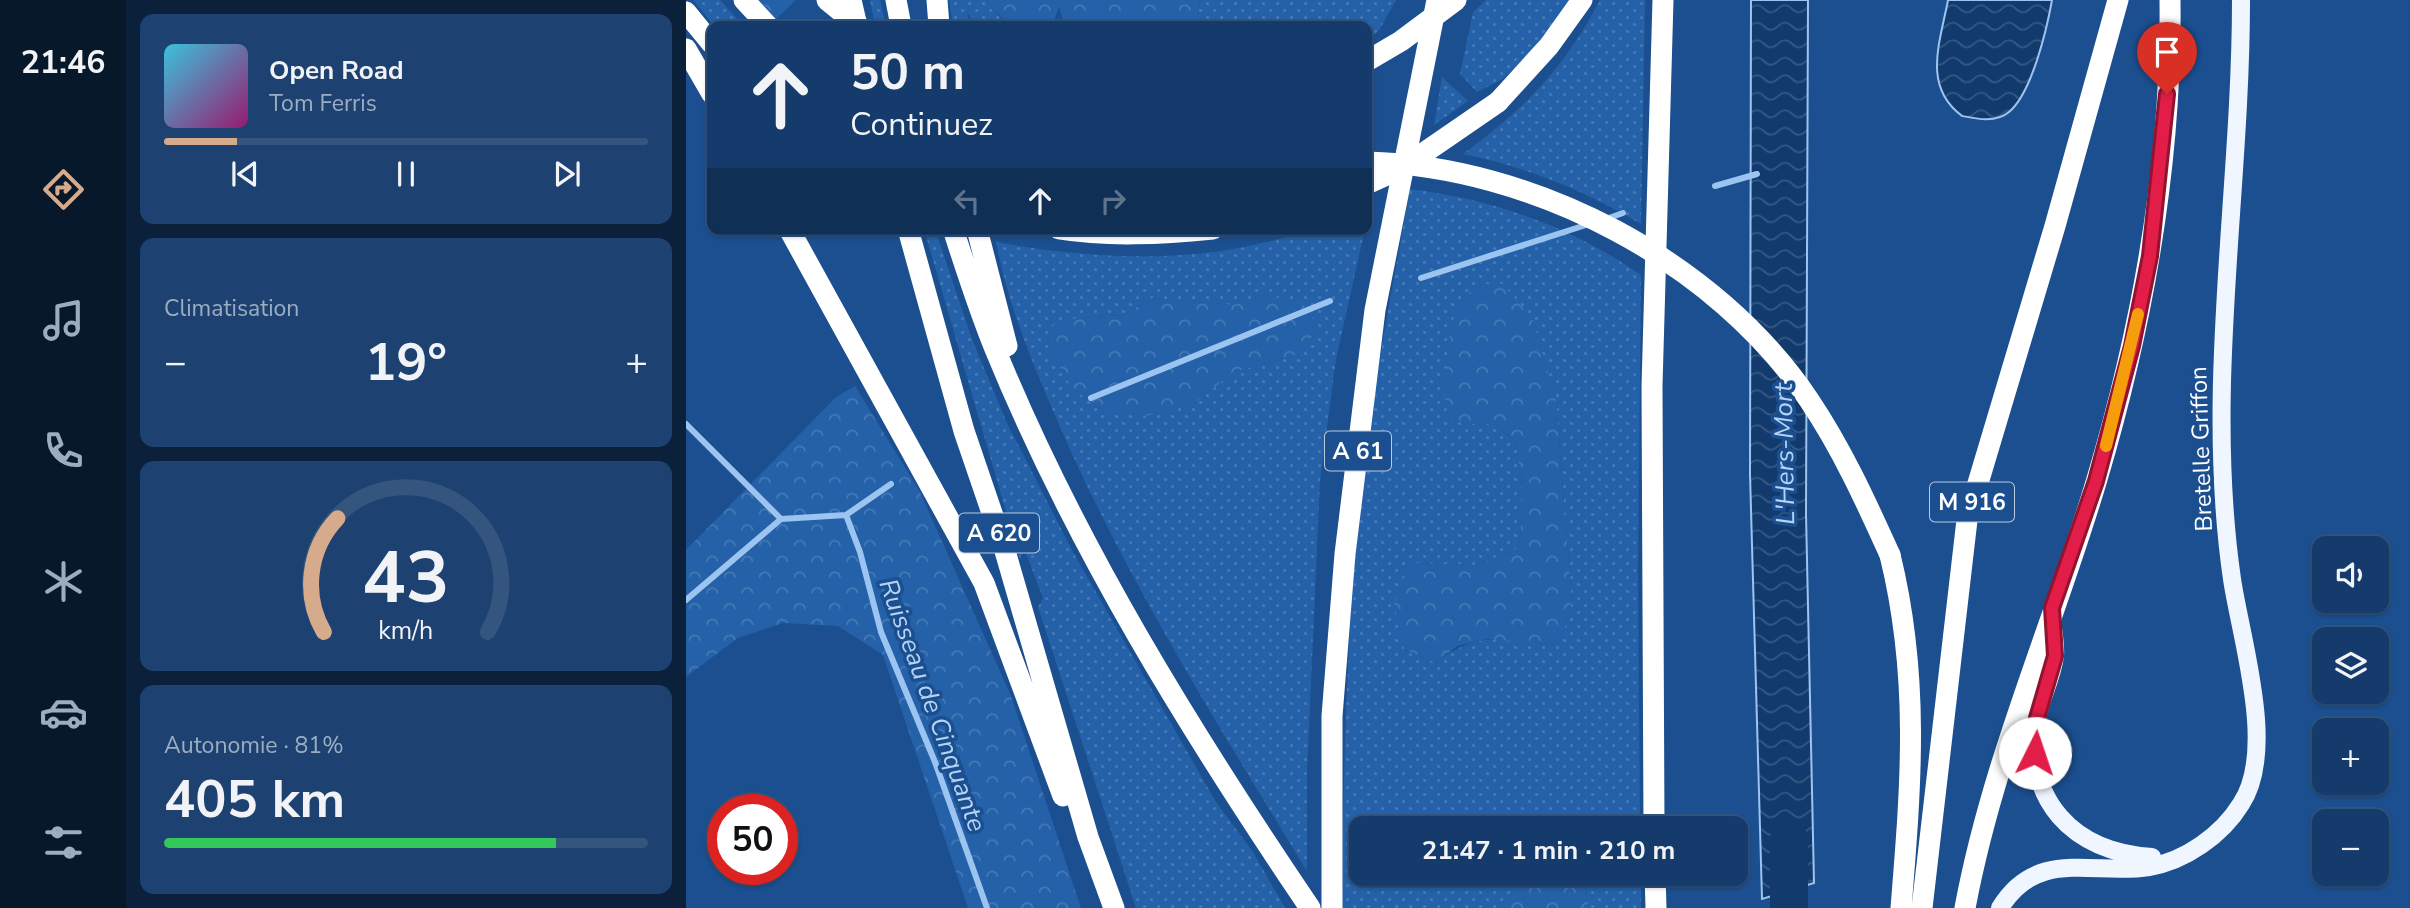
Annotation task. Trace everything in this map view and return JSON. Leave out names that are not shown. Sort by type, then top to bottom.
[{"type":"highway","points":[[744,0],[763,21]]},
{"type":"highway","points":[[827,0],[852,21]]},
{"type":"highway","points":[[851,0],[857,21]]},
{"type":"highway","points":[[896,0],[900,21]]},
{"type":"highway","points":[[937,0],[939,21]]},
{"type":"highway","name":"A 61","points":[[1332,908],[1332,716],[1345,554],[1376,310],[1437,0]]},
{"type":"highway","points":[[1372,58],[1401,41],[1456,0]]},
{"type":"highway","points":[[1372,182],[1402,168],[1498,102],[1549,46],[1582,0]]},
{"type":"highway","points":[[1654,816],[1652,400],[1663,0]]},
{"type":"highway","name":"M 916","points":[[1922,908],[1967,520],[2055,226],[2118,0]]},
{"type":"highway","points":[[1965,908],[2009,732],[2096,481],[2132,346],[2150,256],[2164,140],[2171,0]]},
{"type":"highway","points":[[686,12],[707,38]]},
{"type":"highway","points":[[686,49],[707,85]]},
{"type":"highway","points":[[1372,162],[1434,167],[1514,187],[1602,223],[1680,271],[1760,341],[1808,399],[1857,481],[1890,555],[1907,635],[1912,733],[1901,908]]},
{"type":"highway","points":[[792,235],[984,583],[1067,809],[1088,837]]},
{"type":"highway","name":"A 620","points":[[910,235],[964,431],[1005,551],[1088,837],[1114,908]]},
{"type":"highway","name":"A 620","points":[[955,235],[995,349],[1079,528],[1130,620],[1259,832],[1310,908]]},
{"type":"highway","points":[[979,235],[1030,427]]},
{"type":"highway","points":[[1655,886],[1656,908]]},
{"type":"main road","name":"Bretelle Griffon","points":[[2000,908],[2006,898],[2030,877],[2054,868],[2148,867],[2173,859],[2206,842],[2227,825],[2244,801],[2257,747],[2231,577],[2222,411],[2225,262],[2235,145],[2241,0]]},
{"type":"main road","points":[[2052,608],[2055,656],[2037,718],[2035,753],[2049,806],[2068,827],[2095,845],[2122,855],[2173,859]]},
{"type":"green space","points":[[693,0],[720,0],[739,21],[710,21]]},
{"type":"green space","points":[[759,0],[794,0],[795,1],[776,19]]},
{"type":"green space","points":[[870,0],[880,0],[885,21],[874,21]]},
{"type":"green space","points":[[949,0],[986,0],[1003,21],[973,21],[967,12],[969,21],[952,21]]},
{"type":"green space","points":[[986,0],[1200,0],[1198,21],[1063,21],[1059,7],[1054,21],[1008,21]]},
{"type":"green space","points":[[1200,0],[1396,0],[1380,29],[1372,37],[1372,21],[1198,21]]},
{"type":"green space","points":[[1486,0],[1569,0],[1534,49],[1503,79],[1477,92],[1460,74],[1473,12]]},
{"type":"green space","points":[[1600,0],[1645,0],[1641,224],[1599,201],[1555,182],[1487,159],[1463,154],[1506,120],[1541,86],[1572,47]]},
{"type":"green space","points":[[1442,77],[1468,101],[1434,125]]},
{"type":"green space","points":[[1410,189],[1471,200],[1531,218],[1587,243],[1641,275],[1638,570],[1640,816],[1349,816],[1349,886],[1514,886],[1507,908],[1342,908],[1346,719],[1357,531],[1387,317]],"holes":[[[1556,401],[1572,602],[1559,645],[1494,639],[1480,641],[1466,645],[1436,663],[1404,649],[1410,563],[1477,565],[1519,548],[1523,496],[1516,442],[1495,424],[1462,424]]]},
{"type":"green space","points":[[926,235],[937,235],[972,339],[1006,421],[1073,552],[1216,802],[1253,852],[1285,908],[1136,908],[1038,607],[1043,598],[1024,548],[1020,560]]},
{"type":"green space","points":[[1292,235],[1364,235],[1336,359],[1320,481],[1307,773],[1307,871],[1176,653],[1115,542],[1050,404],[1023,336],[1007,289],[996,242],[1115,256],[1194,254],[1234,249]],"holes":[[[1264,294],[1300,354],[1233,372],[1193,405],[1102,409],[1073,389],[1052,354],[1077,318],[1123,315],[1152,298],[1233,305]]]},
{"type":"green space","points":[[1475,284],[1503,284],[1533,320],[1556,401],[1572,602],[1559,645],[1487,639],[1457,646],[1436,663],[1404,649],[1394,603],[1410,563],[1477,565],[1519,548],[1523,496],[1516,442],[1495,424],[1462,424],[1447,414],[1443,383],[1452,321]]},
{"type":"green space","points":[[1264,294],[1304,305],[1319,327],[1300,354],[1233,372],[1193,405],[1141,417],[1102,409],[1073,389],[1052,354],[1053,325],[1077,318],[1123,315],[1152,298],[1233,305]]},
{"type":"green space","points":[[855,386],[920,492],[1011,696],[1081,908],[968,908],[883,655],[838,626],[783,623],[738,638],[686,677],[686,550],[836,397]]},
{"type":"green space","points":[[1514,886],[1585,886],[1589,908],[1507,908]]},
{"type":"green space","points":[[1585,886],[1641,886],[1641,908],[1589,908]]},
{"type":"water","points":[[1751,0],[1808,0],[1806,514],[1814,883],[1762,899],[1750,474]]},
{"type":"water","points":[[1948,0],[2052,0],[2042,43],[2025,90],[2009,112],[1998,118],[1962,116],[1942,91],[1937,63]]},
{"type":"waterway","points":[[1715,186],[1757,174]]},
{"type":"waterway","points":[[1606,219],[1623,213]]},
{"type":"waterway","points":[[1421,278],[1589,224]]},
{"type":"waterway","points":[[1091,398],[1330,301]]},
{"type":"waterway","points":[[686,424],[781,519]]},
{"type":"waterway","points":[[686,600],[781,519],[846,515],[891,484]]},
{"type":"waterway","name":"Ruisseau de Cinquante","points":[[846,515],[860,552],[881,632],[935,762],[987,908]]},
{"type":"waterway","name":"L'Hers-Mort","points":[[1789,840],[1789,908]]},
{"type":"slow traffic","points":[[2106,446],[2138,314]]},
{"type":"route","points":[[2035,753],[2037,718],[2055,656],[2052,608],[2096,481],[2132,346],[2150,256],[2167,94]]}]
